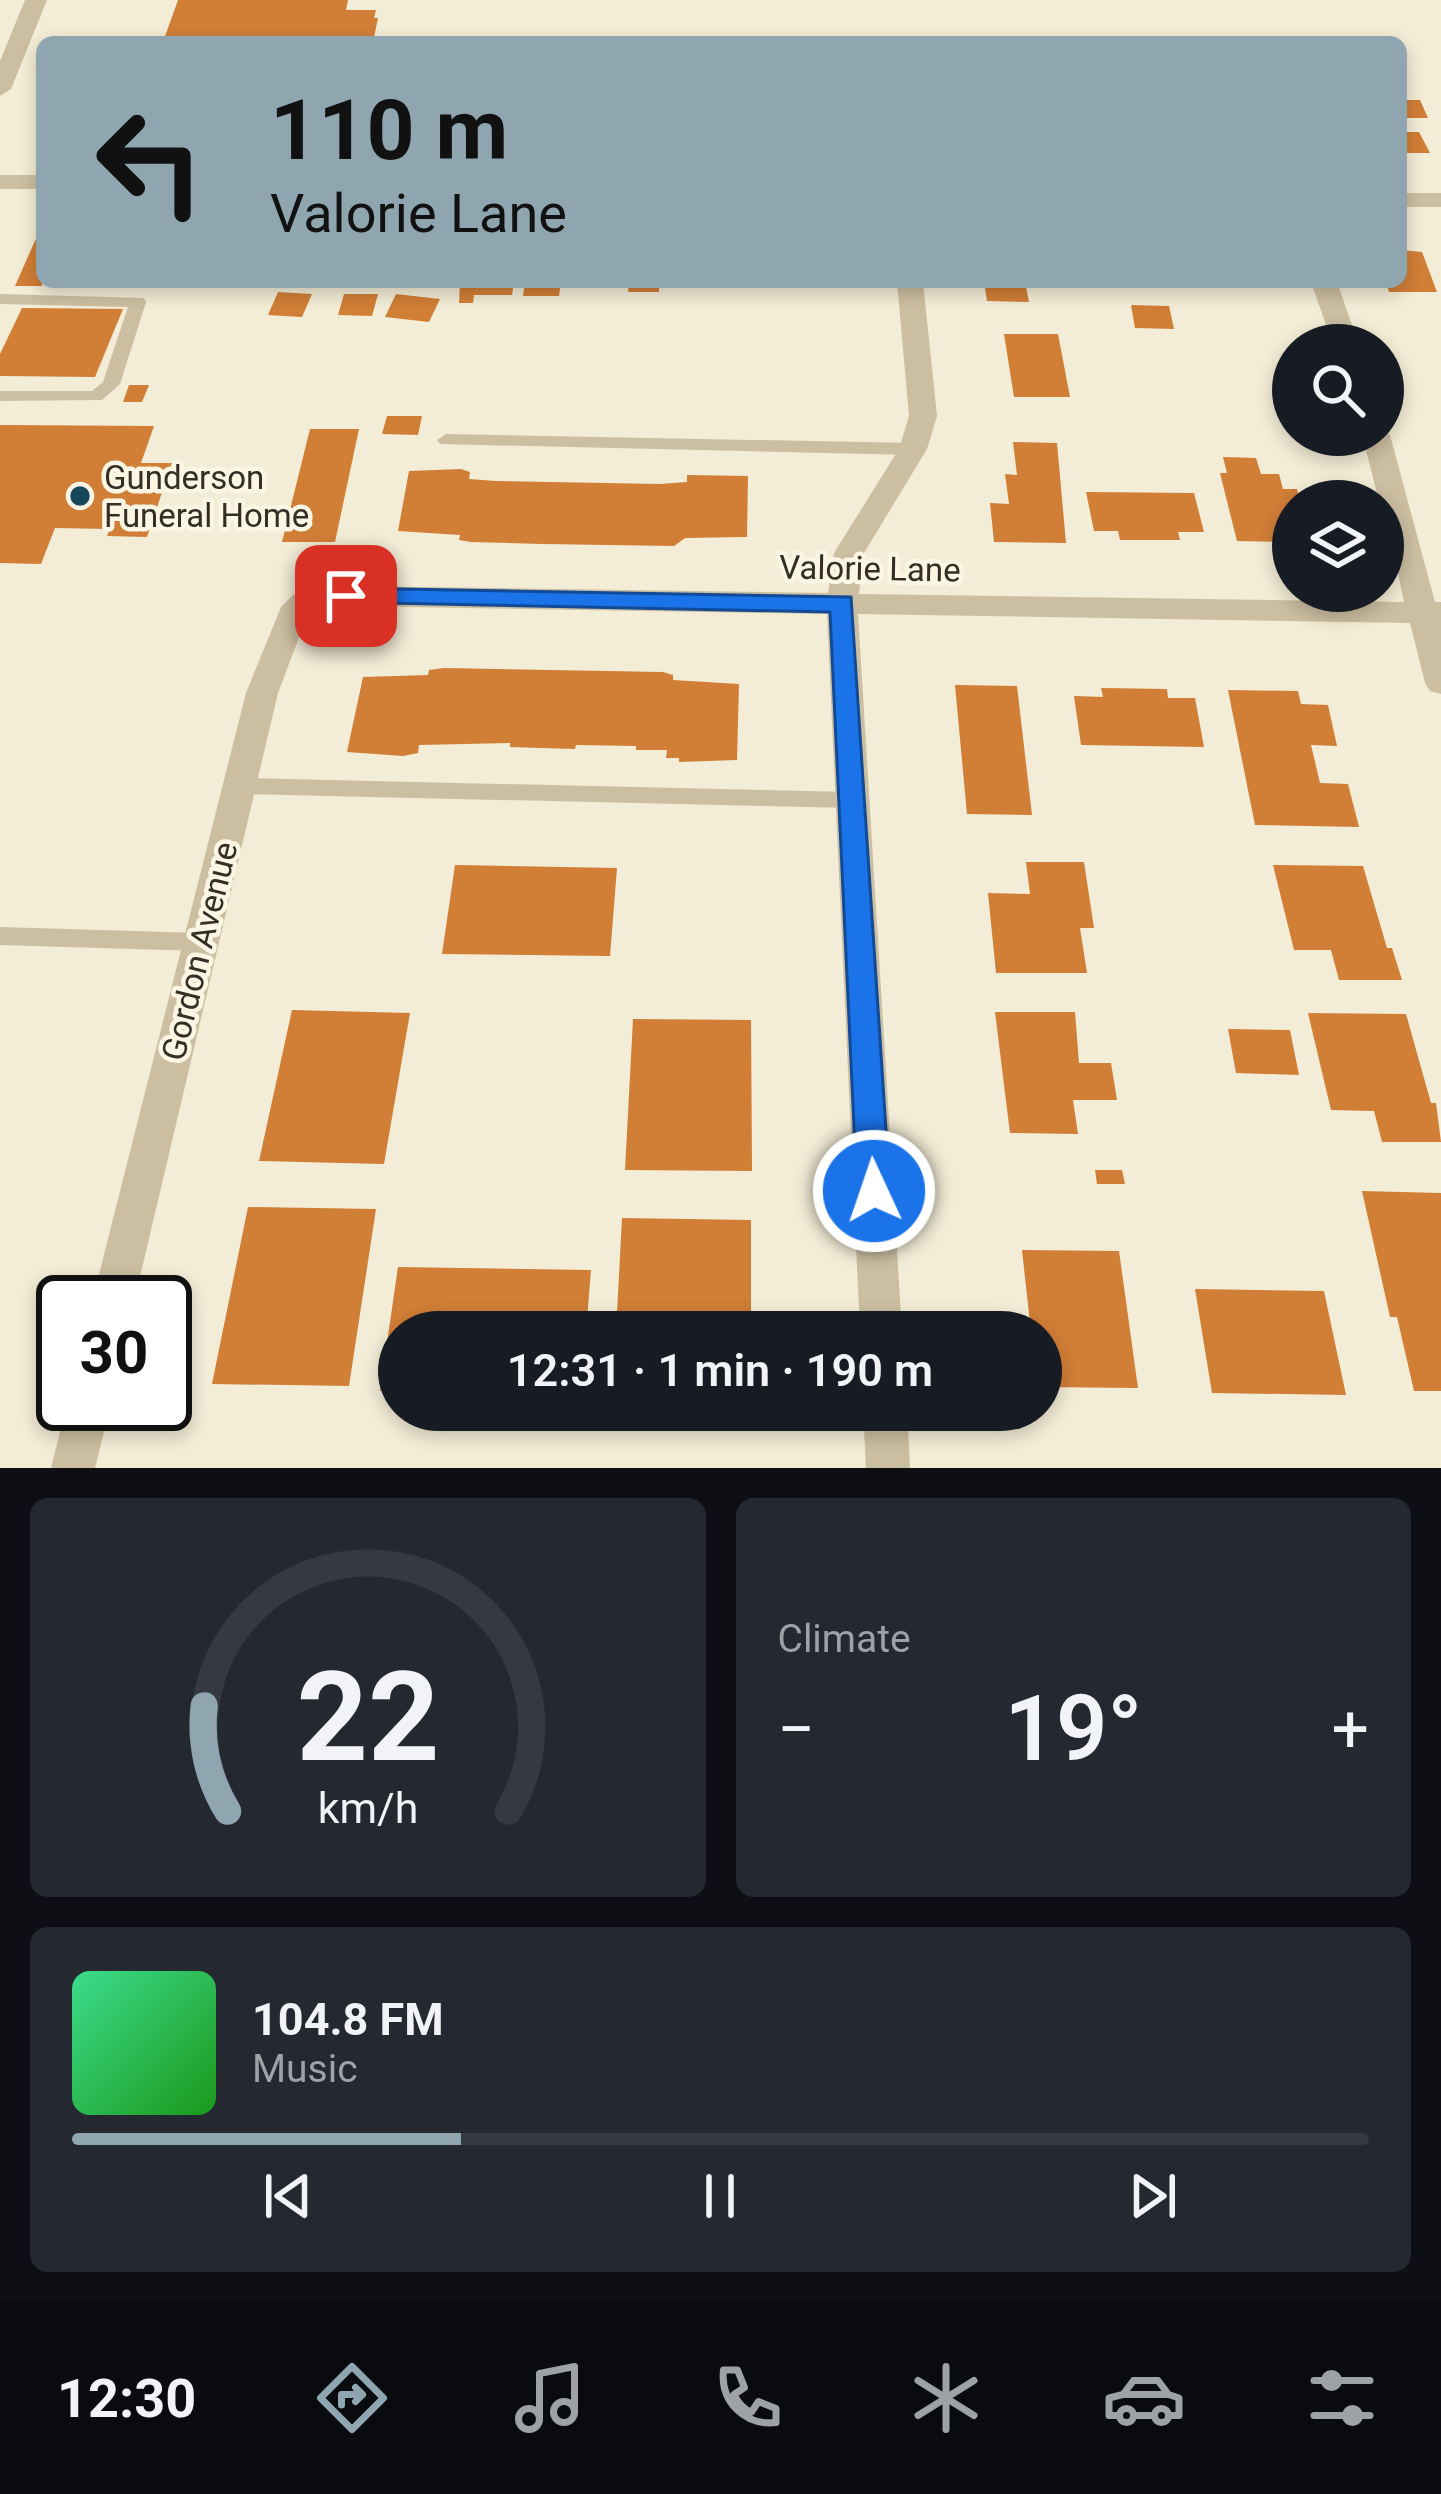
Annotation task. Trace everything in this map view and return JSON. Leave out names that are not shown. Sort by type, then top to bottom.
[{"type":"street","points":[[0,89],[36,0]]},
{"type":"street","points":[[0,182],[36,182]]},
{"type":"street","points":[[1407,200],[1441,200]]},
{"type":"street","points":[[880,1311],[842,603],[849,553],[914,449],[923,416],[911,288]]},
{"type":"street","points":[[1326,288],[1339,324]]},
{"type":"street","points":[[1383,456],[1432,613],[1441,683]]},
{"type":"street","name":"Valorie Lane","points":[[300,606],[346,596],[1432,613]]},
{"type":"street","name":"Gordon Avenue","points":[[120,1275],[262,693],[285,630],[300,606]]},
{"type":"street","points":[[73,1468],[82,1431]]},
{"type":"street","points":[[886,1431],[888,1468]]},
{"type":"lane","points":[[0,299],[138,302],[111,384],[96,396],[0,396]]},
{"type":"lane","points":[[446,440],[914,449]]},
{"type":"lane","points":[[241,786],[853,800]]},
{"type":"lane","points":[[0,936],[200,942]]},
{"type":"building","points":[[178,0],[348,0],[346,10],[376,10],[374,18],[378,18],[374,36],[165,36]]},
{"type":"building","points":[[1407,100],[1420,100],[1428,118],[1407,118]]},
{"type":"building","points":[[1407,132],[1419,132],[1430,153],[1407,153]]},
{"type":"building","points":[[36,239],[36,286],[15,286]]},
{"type":"building","points":[[1407,251],[1422,252],[1437,292],[1389,292],[1388,288],[1407,288]]},
{"type":"building","points":[[460,288],[513,288],[512,295],[474,295],[473,303],[459,303]]},
{"type":"building","points":[[524,288],[560,288],[559,296],[523,296]]},
{"type":"building","points":[[628,288],[659,288],[659,292],[628,292]]},
{"type":"building","points":[[985,288],[1026,288],[1029,302],[987,301]]},
{"type":"building","points":[[278,292],[312,294],[302,317],[268,315]]},
{"type":"building","points":[[344,294],[378,294],[372,316],[338,315]]},
{"type":"building","points":[[396,294],[440,299],[429,322],[385,317]]},
{"type":"building","points":[[1131,305],[1169,306],[1174,329],[1135,328]]},
{"type":"building","points":[[22,308],[123,309],[95,377],[0,376],[0,354]]},
{"type":"building","points":[[1004,334],[1058,334],[1070,397],[1014,397]]},
{"type":"building","points":[[129,385],[149,385],[142,402],[123,402]]},
{"type":"building","points":[[387,416],[422,416],[418,435],[382,434]]},
{"type":"building","name":"Gunderson Funeral Home","points":[[0,425],[154,426],[141,463],[172,463],[147,537],[107,536],[110,529],[55,528],[41,564],[0,563]]},
{"type":"building","points":[[310,429],[359,429],[335,542],[282,542]]},
{"type":"building","points":[[1013,442],[1057,443],[1066,543],[994,542],[990,503],[1009,504],[1005,474],[1017,475]]},
{"type":"building","points":[[1223,457],[1256,458],[1261,474],[1279,474],[1281,480],[1272,480],[1272,542],[1237,541],[1220,473],[1227,473]]},
{"type":"building","points":[[409,471],[470,472],[469,479],[496,481],[660,484],[687,482],[687,475],[748,476],[747,537],[685,538],[674,546],[542,544],[471,542],[459,540],[460,535],[398,531]]},
{"type":"building","points":[[1086,492],[1194,493],[1204,532],[1178,532],[1180,540],[1120,540],[1118,531],[1094,531]]},
{"type":"building","points":[[429,670],[663,672],[673,675],[673,680],[739,684],[737,760],[679,762],[679,758],[666,758],[667,750],[636,750],[636,746],[576,745],[575,749],[510,747],[510,743],[419,745],[418,753],[403,756],[347,752],[363,677],[428,675]]},
{"type":"building","points":[[955,685],[1017,686],[1032,815],[967,814]]},
{"type":"building","points":[[1101,688],[1167,689],[1168,698],[1195,698],[1204,747],[1081,745],[1074,696],[1103,697]]},
{"type":"building","points":[[1228,690],[1298,691],[1301,704],[1328,705],[1337,746],[1311,745],[1320,783],[1348,784],[1359,827],[1255,825]]},
{"type":"building","points":[[1026,862],[1084,862],[1094,928],[1080,928],[1087,973],[996,973],[988,893],[1030,894]]},
{"type":"building","points":[[455,865],[617,868],[610,956],[442,954]]},
{"type":"building","points":[[1273,865],[1363,866],[1387,948],[1392,948],[1402,980],[1339,980],[1331,950],[1294,950]]},
{"type":"building","points":[[292,1010],[410,1013],[384,1164],[259,1161]]},
{"type":"building","points":[[995,1012],[1075,1012],[1079,1063],[1111,1063],[1117,1100],[1073,1100],[1078,1134],[1010,1133]]},
{"type":"building","points":[[1308,1013],[1406,1014],[1431,1103],[1436,1103],[1441,1142],[1382,1142],[1374,1111],[1331,1110]]},
{"type":"building","points":[[633,1019],[751,1020],[752,1171],[625,1170]]},
{"type":"building","points":[[1228,1029],[1290,1030],[1299,1075],[1236,1073]]},
{"type":"building","points":[[1095,1170],[1122,1170],[1125,1184],[1097,1184]]},
{"type":"building","points":[[1362,1191],[1441,1193],[1441,1391],[1414,1391],[1397,1317],[1390,1317]]},
{"type":"building","points":[[248,1207],[376,1209],[349,1386],[212,1384]]},
{"type":"building","points":[[622,1218],[751,1220],[751,1311],[617,1311]]},
{"type":"building","points":[[1022,1250],[1119,1251],[1138,1388],[1062,1387],[1062,1311],[1029,1311]]},
{"type":"building","points":[[398,1267],[591,1270],[588,1311],[392,1311]]},
{"type":"building","points":[[1195,1289],[1324,1291],[1346,1395],[1212,1393]]},
{"type":"place","name":"Gunderson Funeral Home","points":[[80,496]]},
{"type":"route","points":[[346,596],[842,603],[874,1191]]}]
